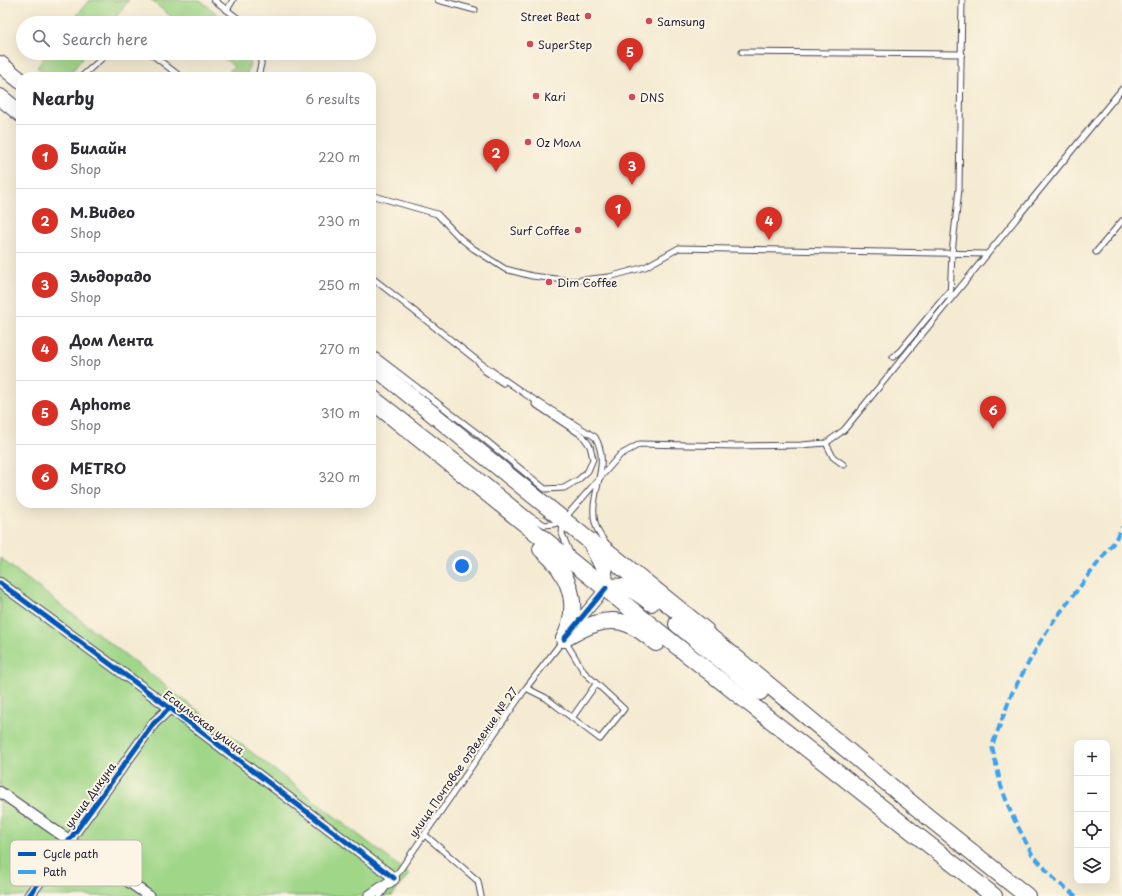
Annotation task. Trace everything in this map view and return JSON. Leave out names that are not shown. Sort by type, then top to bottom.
[{"type":"main road","points":[[4,64],[16,76]]},
{"type":"main road","points":[[0,97],[16,110]]},
{"type":"main road","points":[[0,100],[16,111]]},
{"type":"main road","points":[[376,368],[589,541],[723,647],[898,792],[1027,896]]},
{"type":"main road","points":[[376,404],[678,647],[994,896]]},
{"type":"main road","points":[[376,416],[551,557],[564,575],[572,599],[572,615],[569,629],[564,639]]},
{"type":"main road","points":[[589,541],[603,567],[606,588]]},
{"type":"main road","points":[[606,588],[621,586],[632,590],[644,598],[862,774],[898,792]]},
{"type":"main road","points":[[564,639],[585,627],[599,622],[617,621],[628,624],[641,631],[978,896]]},
{"type":"street","name":"Есаульская улица","points":[[0,583],[170,708],[394,879]]},
{"type":"street","points":[[564,639],[606,588]]},
{"type":"street","name":"улица Дикуна","points":[[70,840],[154,723],[170,708]]},
{"type":"street","points":[[0,792],[68,840]]},
{"type":"street","points":[[369,896],[394,879]]},
{"type":"street","name":"улица Дикуна","points":[[29,896],[36,886]]},
{"type":"street","points":[[134,886],[149,896]]},
{"type":"lane","points":[[214,0],[235,16]]},
{"type":"lane","points":[[227,10],[233,0]]},
{"type":"lane","points":[[438,0],[475,10]]},
{"type":"lane","points":[[950,298],[952,253],[959,189],[962,0]]},
{"type":"lane","points":[[742,52],[962,54]]},
{"type":"lane","points":[[87,72],[100,60]]},
{"type":"lane","points":[[159,60],[175,72]]},
{"type":"lane","points":[[259,72],[261,60]]},
{"type":"lane","points":[[376,394],[531,517],[545,525],[554,524],[563,520],[620,455],[640,444],[737,446],[801,445],[826,442],[844,430],[950,298],[1122,91]]},
{"type":"lane","points":[[376,196],[437,214],[460,238],[505,269],[549,279],[573,281],[609,277],[645,267],[679,248],[987,254]]},
{"type":"lane","points":[[1096,252],[1122,221]]},
{"type":"lane","points":[[376,281],[479,362],[525,394],[595,437],[600,446],[601,475],[593,506],[598,532],[607,544],[714,630]]},
{"type":"lane","points":[[903,357],[892,357],[900,351],[951,289]]},
{"type":"lane","points":[[376,356],[478,434],[545,489],[564,488],[578,480],[588,470],[593,459],[590,446],[584,436],[484,371],[479,362]]},
{"type":"lane","points":[[826,442],[833,457],[844,465]]},
{"type":"lane","points":[[563,520],[562,534],[568,550],[577,566]]},
{"type":"lane","points":[[526,688],[546,698],[600,739],[624,709],[584,672],[564,639]]},
{"type":"lane","name":"улица Почтовое отделение № 27","points":[[380,896],[425,836],[526,688],[564,639]]},
{"type":"lane","points":[[572,718],[596,684]]},
{"type":"lane","points":[[812,713],[834,739]]},
{"type":"lane","points":[[425,836],[478,881],[481,896]]},
{"type":"green space","points":[[89,0],[129,0],[116,16],[76,16]]},
{"type":"green space","points":[[151,0],[200,0],[219,16],[170,16]]},
{"type":"green space","points":[[42,60],[81,60],[71,72],[43,72],[37,67]]},
{"type":"green space","points":[[226,60],[250,60],[247,72],[229,72],[234,66]]},
{"type":"green space","points":[[0,558],[409,874],[392,896],[0,896]]},
{"type":"marked path","points":[[1076,896],[1056,881],[1032,854],[1011,813],[1001,786],[992,746],[1012,693],[1040,642],[1056,618],[1114,542],[1122,527]]},
{"type":"cycle path","points":[[0,583],[170,708],[394,878]]},
{"type":"cycle path","points":[[564,639],[606,588]]},
{"type":"cycle path","points":[[69,840],[154,723],[170,708]]},
{"type":"cycle path","points":[[29,896],[36,886]]},
{"type":"place","name":"Street Beat","points":[[588,16]]},
{"type":"place","name":"Samsung","points":[[649,21]]},
{"type":"place","name":"SuperStep","points":[[530,44]]},
{"type":"place","name":"Aphome","points":[[630,71]]},
{"type":"place","name":"Kari","points":[[536,96]]},
{"type":"place","name":"DNS","points":[[632,97]]},
{"type":"place","name":"Oz Молл","points":[[528,142]]},
{"type":"place","name":"М.Видео","points":[[496,172]]},
{"type":"place","name":"Эльдорадо","points":[[632,185]]},
{"type":"place","name":"Билайн","points":[[618,228]]},
{"type":"place","name":"Surf Coffee","points":[[578,230]]},
{"type":"place","name":"Дом Лента","points":[[769,240]]},
{"type":"place","name":"Dim Coffee","points":[[549,282]]},
{"type":"place","name":"METRO","points":[[993,429]]}]
